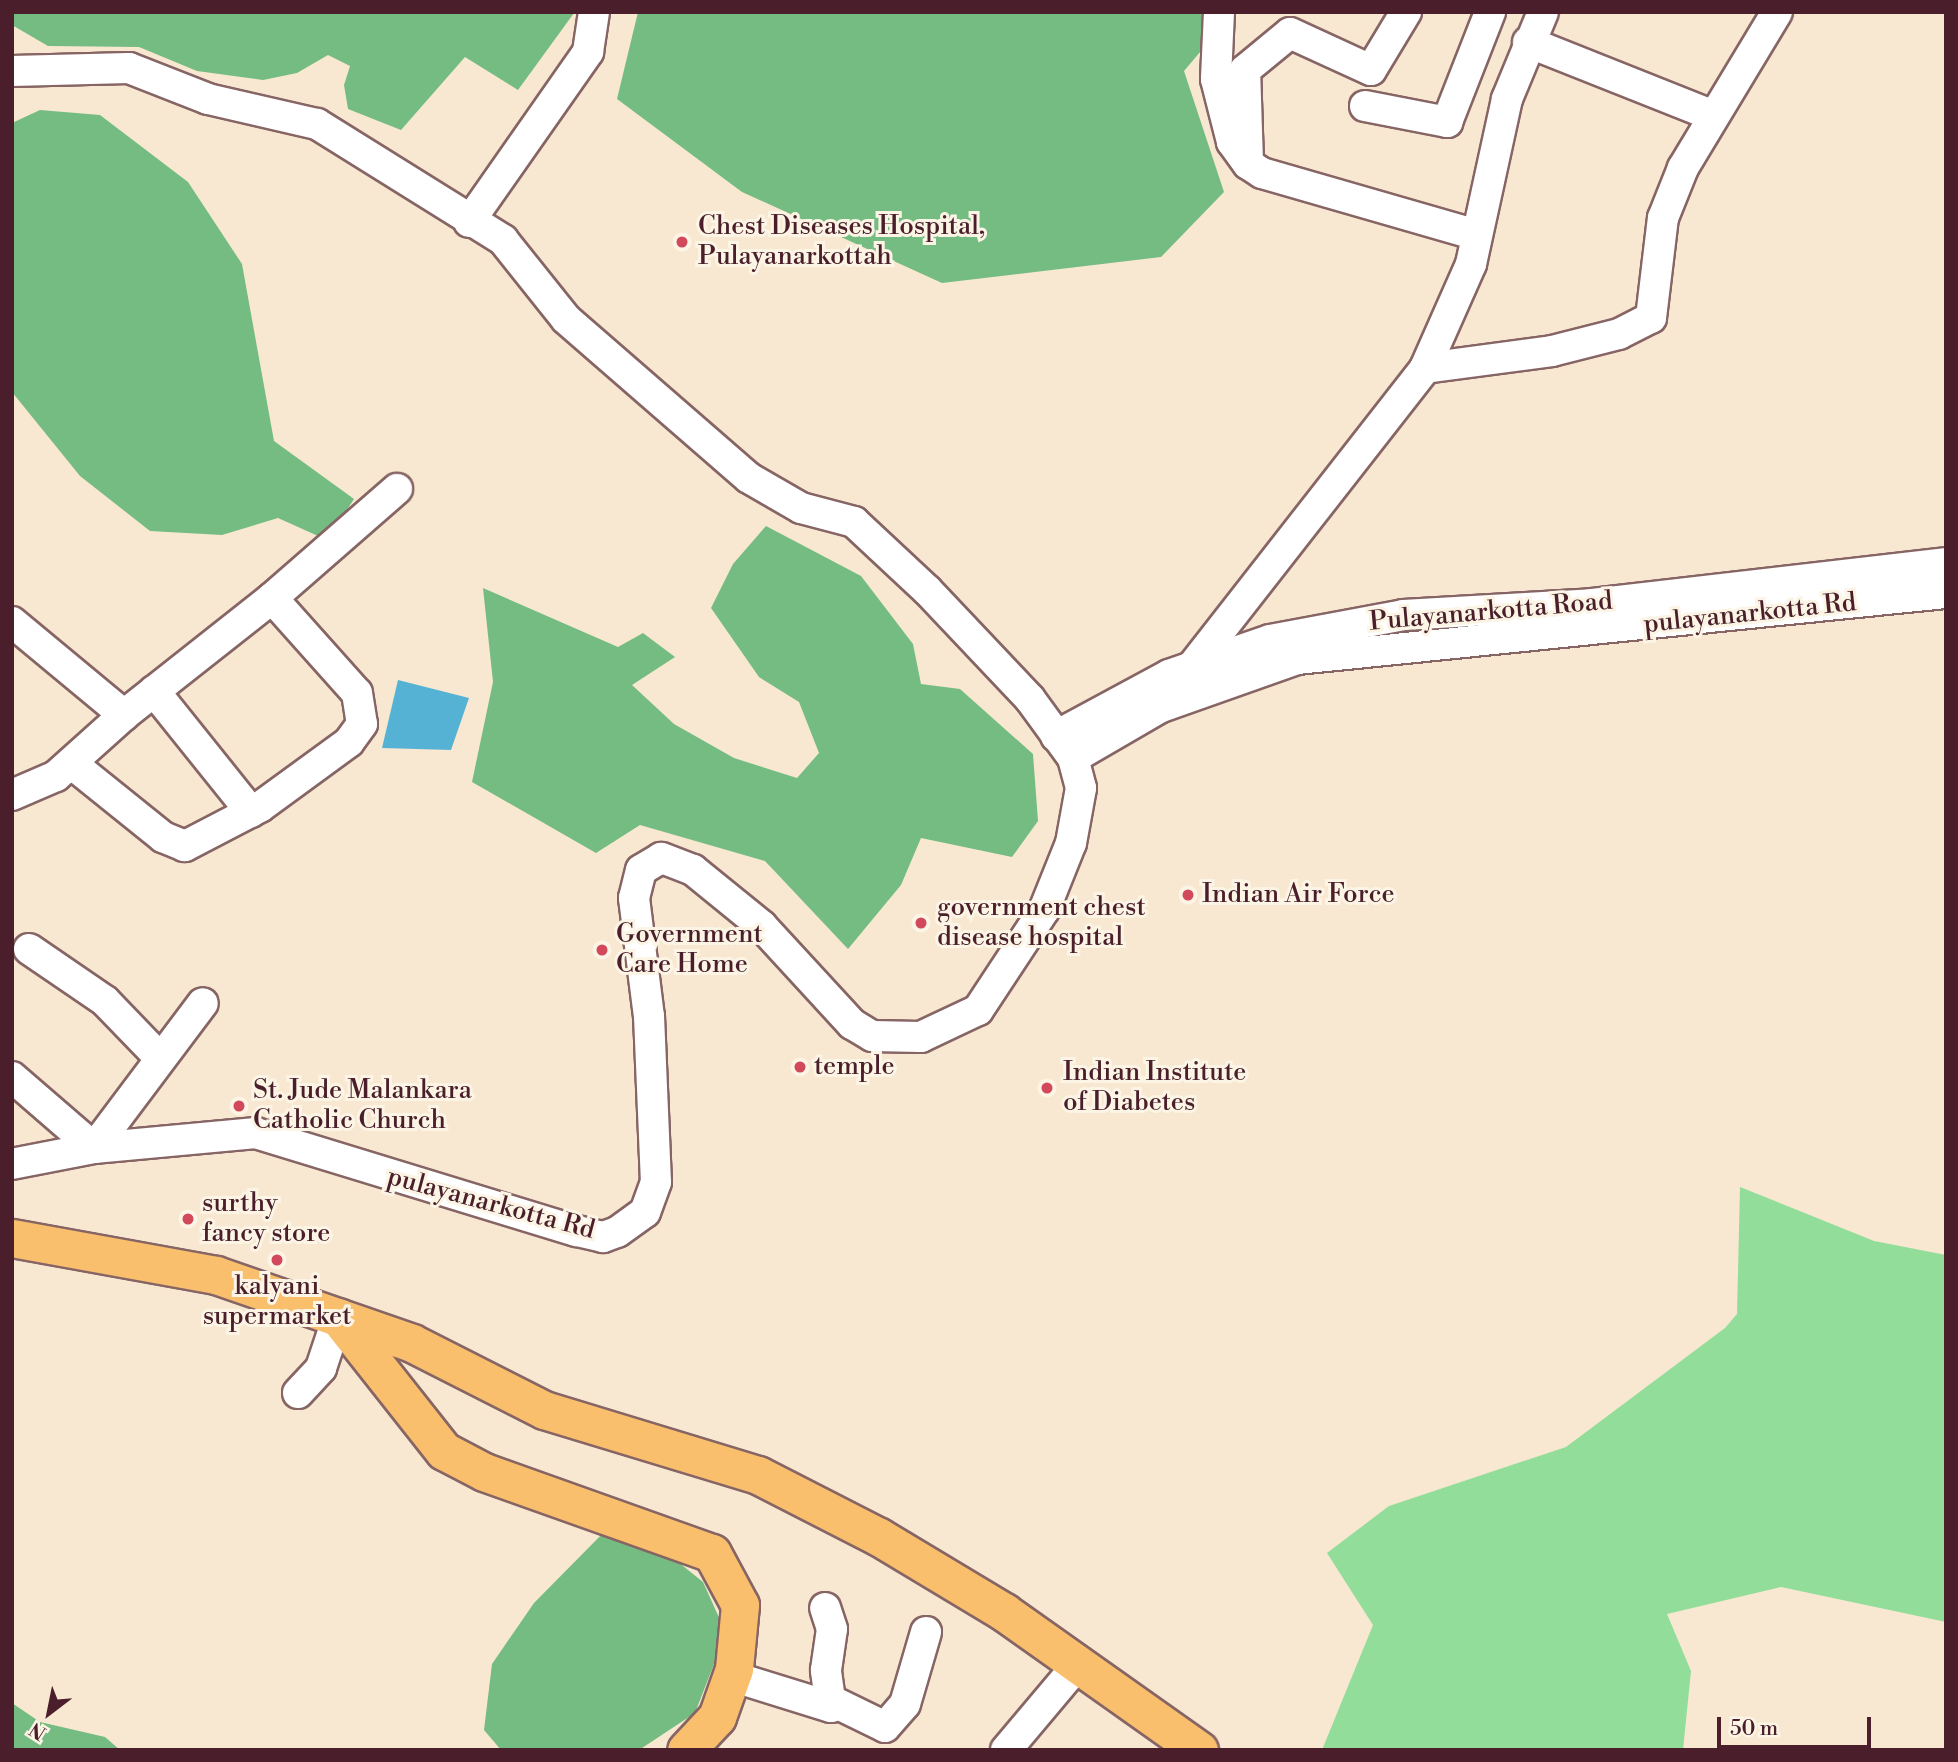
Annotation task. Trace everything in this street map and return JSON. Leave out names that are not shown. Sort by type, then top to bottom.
[{"type":"main road","points":[[12,1238],[216,1275],[412,1343],[544,1410],[758,1475],[799,1494],[1004,1612],[1076,1667],[1199,1750]]},
{"type":"main road","points":[[338,1317],[444,1451],[497,1477],[712,1553],[740,1605],[731,1676],[717,1717],[686,1750]]},
{"type":"street","points":[[469,222],[587,51],[594,12]]},
{"type":"street","points":[[1219,12],[1216,79],[1232,142],[1248,164],[1474,234]]},
{"type":"street","points":[[1248,164],[1245,70],[1290,33],[1371,70],[1406,12]]},
{"type":"street","points":[[1365,106],[1447,122],[1490,12]]},
{"type":"street","points":[[1161,707],[1425,368],[1471,264],[1474,234],[1507,99],[1528,42],[1543,12]]},
{"type":"street","points":[[1425,368],[1552,351],[1644,326],[1651,318],[1663,218],[1711,115],[1777,12]]},
{"type":"street","points":[[1528,42],[1711,115]]},
{"type":"street","points":[[12,71],[129,68],[208,99],[317,124],[469,222],[503,240],[566,319],[749,478],[801,508],[854,522],[999,665],[1065,747]]},
{"type":"street","points":[[12,795],[71,763],[124,715],[272,598],[397,489]]},
{"type":"street","name":"Pulayanarkotta Road","points":[[1065,747],[1192,667],[1270,640],[1403,615],[1592,604],[1946,563]]},
{"type":"street","name":"pulayanarkotta Rd","points":[[12,1164],[94,1148],[256,1133],[576,1231],[603,1237],[617,1233],[645,1212],[656,1182],[649,1016],[634,898],[641,870],[661,858],[694,870],[762,926],[852,1024],[872,1035],[943,1032],[978,1010],[1044,910],[1078,814],[1081,788],[1065,747],[1161,707],[1297,659],[1946,593]]},
{"type":"street","points":[[71,763],[163,837],[185,846],[251,812],[349,742],[362,724],[357,693],[272,598]]},
{"type":"street","points":[[12,622],[124,715]]},
{"type":"street","points":[[154,691],[251,812]]},
{"type":"street","points":[[29,950],[105,1001],[160,1058]]},
{"type":"street","points":[[12,1077],[94,1148],[203,1003]]},
{"type":"street","points":[[298,1393],[321,1368],[338,1317]]},
{"type":"street","points":[[731,1676],[831,1707],[832,1629],[825,1608]]},
{"type":"street","points":[[830,1700],[886,1727],[905,1704],[926,1632]]},
{"type":"street","points":[[1006,1750],[1076,1667]]},
{"type":"green space","points":[[12,12],[574,13],[518,90],[465,57],[401,130],[348,109],[344,85],[350,66],[328,55],[297,73],[263,80],[197,71],[139,47],[48,46],[12,25]]},
{"type":"green space","points":[[638,12],[1234,12],[1184,71],[1224,192],[1161,257],[942,283],[742,192],[617,99]]},
{"type":"green space","points":[[40,110],[100,115],[188,182],[242,264],[274,441],[354,499],[327,540],[278,518],[222,535],[150,531],[80,476],[12,392],[12,123]]},
{"type":"green space","points":[[766,526],[861,576],[913,644],[921,684],[960,689],[1033,754],[1038,821],[1012,857],[921,838],[901,885],[848,949],[765,861],[640,825],[596,853],[472,782],[493,682],[483,588],[618,647],[643,633],[675,657],[632,685],[674,724],[734,758],[797,778],[819,753],[799,702],[759,677],[711,608],[733,564]]},
{"type":"green space","points":[[1740,1187],[1874,1241],[1946,1255],[1946,1622],[1781,1587],[1667,1614],[1691,1671],[1683,1750],[1322,1750],[1373,1625],[1327,1553],[1389,1506],[1566,1447],[1725,1328],[1737,1314]]},
{"type":"green space","points":[[613,1523],[653,1542],[703,1582],[726,1633],[695,1713],[639,1750],[501,1750],[484,1730],[492,1664],[534,1603]]},
{"type":"green space","points":[[12,1703],[40,1722],[105,1737],[120,1750],[12,1750]]},
{"type":"water","points":[[398,680],[469,698],[451,750],[382,748]]},
{"type":"place","name":"Chest Diseases Hospital, Pulayanarkottah","points":[[682,242]]},
{"type":"place","name":"Indian Air Force","points":[[1188,895]]},
{"type":"place","name":"government chest disease hospital","points":[[921,923]]},
{"type":"place","name":"Government Care Home","points":[[602,950]]},
{"type":"place","name":"temple","points":[[800,1067]]},
{"type":"place","name":"Indian Institute of Diabetes","points":[[1047,1088]]},
{"type":"place","name":"St. Jude Malankara Catholic Church","points":[[239,1106]]},
{"type":"place","name":"surthy fancy store","points":[[188,1219]]},
{"type":"place","name":"kalyani supermarket","points":[[277,1260]]}]
